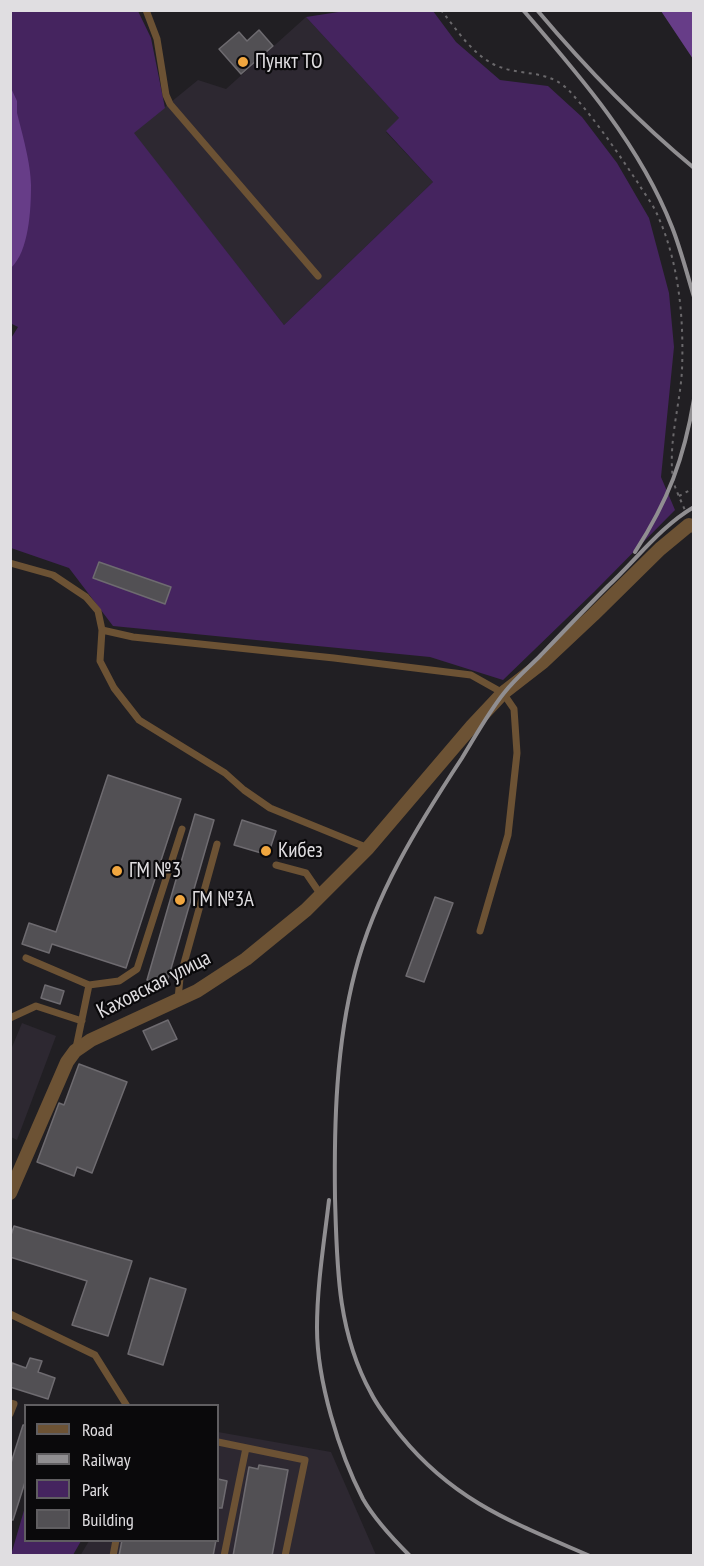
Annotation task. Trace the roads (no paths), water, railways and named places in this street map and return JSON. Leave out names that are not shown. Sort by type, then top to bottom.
[{"type":"street","name":"Каховская улица","points":[[10,1193],[67,1062],[75,1051],[91,1040],[178,1001],[246,958],[306,910],[368,849],[472,726],[503,693],[543,662],[660,549],[691,526]]},
{"type":"lane","points":[[146,10],[157,39],[166,95],[170,104],[318,276]]},
{"type":"lane","points":[[10,564],[53,575],[86,597],[98,611],[102,630],[100,661],[114,688],[139,720],[225,773],[270,808],[368,849]]},
{"type":"lane","points":[[102,630],[133,637],[471,675],[503,693],[514,709],[517,753],[508,835],[480,931]]},
{"type":"lane","points":[[26,958],[89,985],[119,981],[137,969],[182,829]]},
{"type":"lane","points":[[178,1001],[180,978],[217,844]]},
{"type":"lane","points":[[276,864],[306,873],[321,895]]},
{"type":"lane","points":[[75,1051],[89,985]]},
{"type":"lane","points":[[10,1018],[36,1006],[82,1021]]},
{"type":"lane","points":[[10,1314],[95,1355],[126,1404]]},
{"type":"lane","points":[[10,1403],[14,1404],[10,1414]]},
{"type":"lane","points":[[219,1442],[305,1460],[285,1556]]},
{"type":"lane","points":[[224,1556],[246,1448]]},
{"type":"railway","points":[[523,10],[607,112],[643,168],[672,227],[694,297]]},
{"type":"railway","points":[[537,10],[612,92],[694,168]]},
{"type":"railway","points":[[635,552],[657,515],[673,479],[685,441],[694,399]]},
{"type":"railway","points":[[590,1556],[511,1521],[464,1494],[422,1459],[401,1436],[371,1393],[351,1346],[338,1273],[335,1170],[340,1056],[355,972],[374,915],[414,835],[487,717],[512,683],[649,544],[694,507]]},
{"type":"railway","points":[[329,1200],[317,1312],[318,1348],[325,1393],[338,1438],[363,1499],[379,1522],[410,1556]]},
{"type":"place","name":"Пункт ТО","points":[[243,62]]},
{"type":"place","name":"Кибез","points":[[266,851]]},
{"type":"place","name":"ГМ №3","points":[[117,871]]},
{"type":"place","name":"ГМ №3А","points":[[180,900]]}]
